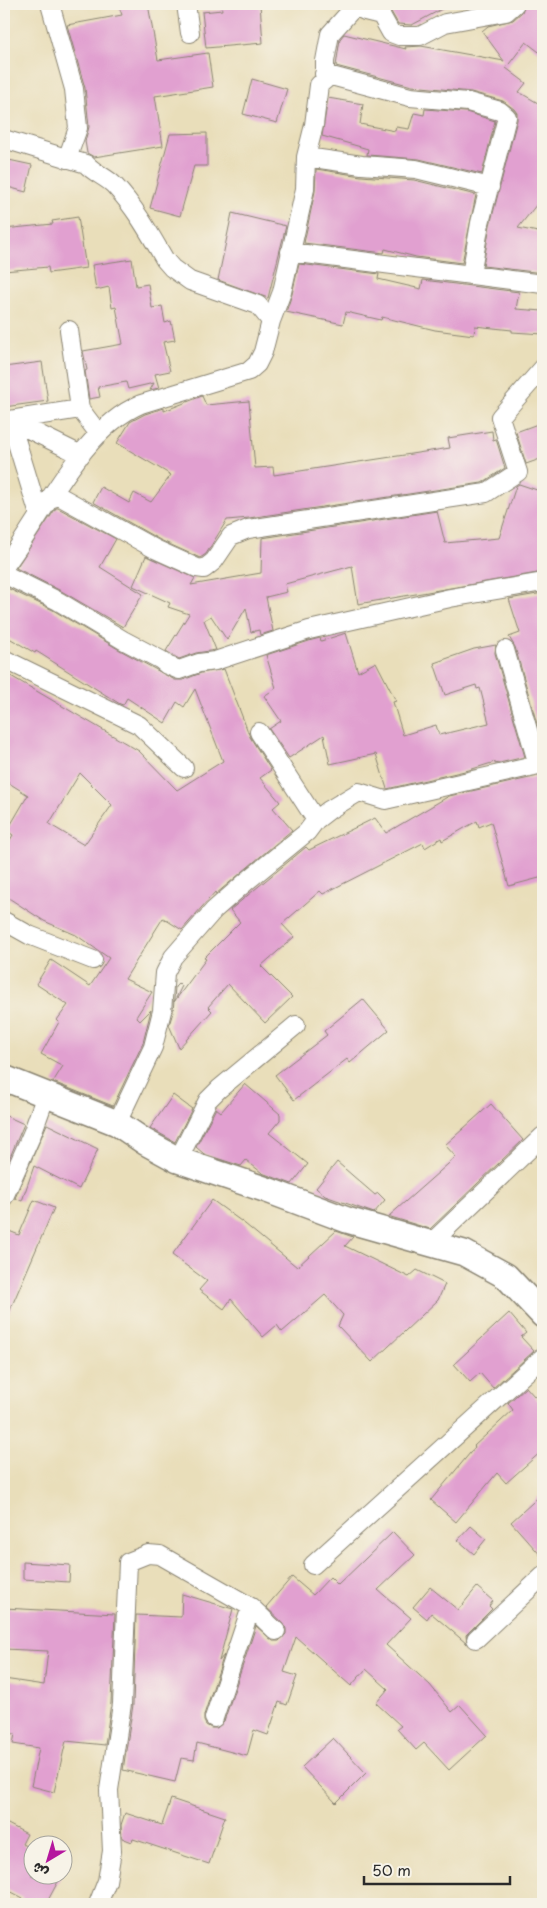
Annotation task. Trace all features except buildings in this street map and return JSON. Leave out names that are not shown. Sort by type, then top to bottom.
[{"type":"street","points":[[50,4],[74,90],[78,128],[67,159]]},
{"type":"street","points":[[186,4],[190,33]]},
{"type":"street","points":[[4,567],[50,499],[106,426],[130,408],[252,368],[263,352],[282,292],[305,189],[306,157],[314,124],[319,85],[325,80],[324,74],[330,34],[356,5],[381,15],[391,33],[399,36],[420,36],[445,23],[506,12],[515,4]]},
{"type":"street","points":[[324,74],[410,96],[468,102],[505,113],[507,117],[480,223],[471,275]]},
{"type":"street","points":[[4,139],[86,164],[113,184],[131,205],[165,260],[180,274],[200,285],[258,305],[271,322]]},
{"type":"street","points":[[306,157],[362,165],[416,169],[490,187]]},
{"type":"street","points":[[290,252],[543,284]]},
{"type":"street","points":[[69,330],[80,409],[99,434]]},
{"type":"street","points":[[50,499],[59,496],[155,549],[197,568],[204,569],[214,561],[231,536],[248,529],[486,493],[518,472],[500,417],[543,368]]},
{"type":"street","points":[[10,420],[80,409]]},
{"type":"street","points":[[10,420],[82,455]]},
{"type":"street","points":[[10,420],[39,515]]},
{"type":"street","points":[[4,574],[58,601],[123,640],[161,660],[166,665],[179,670],[199,663],[215,661],[309,630],[450,598],[543,582]]},
{"type":"street","points":[[117,1123],[153,1047],[162,1011],[165,972],[173,957],[214,910],[307,832],[316,820],[359,792],[385,800],[540,765],[505,650]]},
{"type":"street","points":[[4,659],[139,725],[184,768]]},
{"type":"street","points":[[259,732],[316,820]]},
{"type":"street","points":[[4,921],[30,935],[93,960]]},
{"type":"street","points":[[178,1160],[208,1100],[219,1088],[296,1025]]},
{"type":"street","points":[[4,1078],[117,1123],[145,1142],[178,1160],[267,1190],[347,1220],[464,1253],[506,1276],[543,1314]]},
{"type":"street","points":[[4,1197],[32,1134],[46,1095]]},
{"type":"street","points":[[430,1244],[543,1136]]},
{"type":"street","points":[[313,1565],[543,1357]]},
{"type":"street","points":[[98,1904],[107,1881],[112,1851],[110,1790],[122,1704],[128,1562],[148,1554],[160,1555],[252,1607],[276,1630]]},
{"type":"street","points":[[476,1639],[543,1576]]},
{"type":"street","points":[[214,1718],[252,1607]]}]
